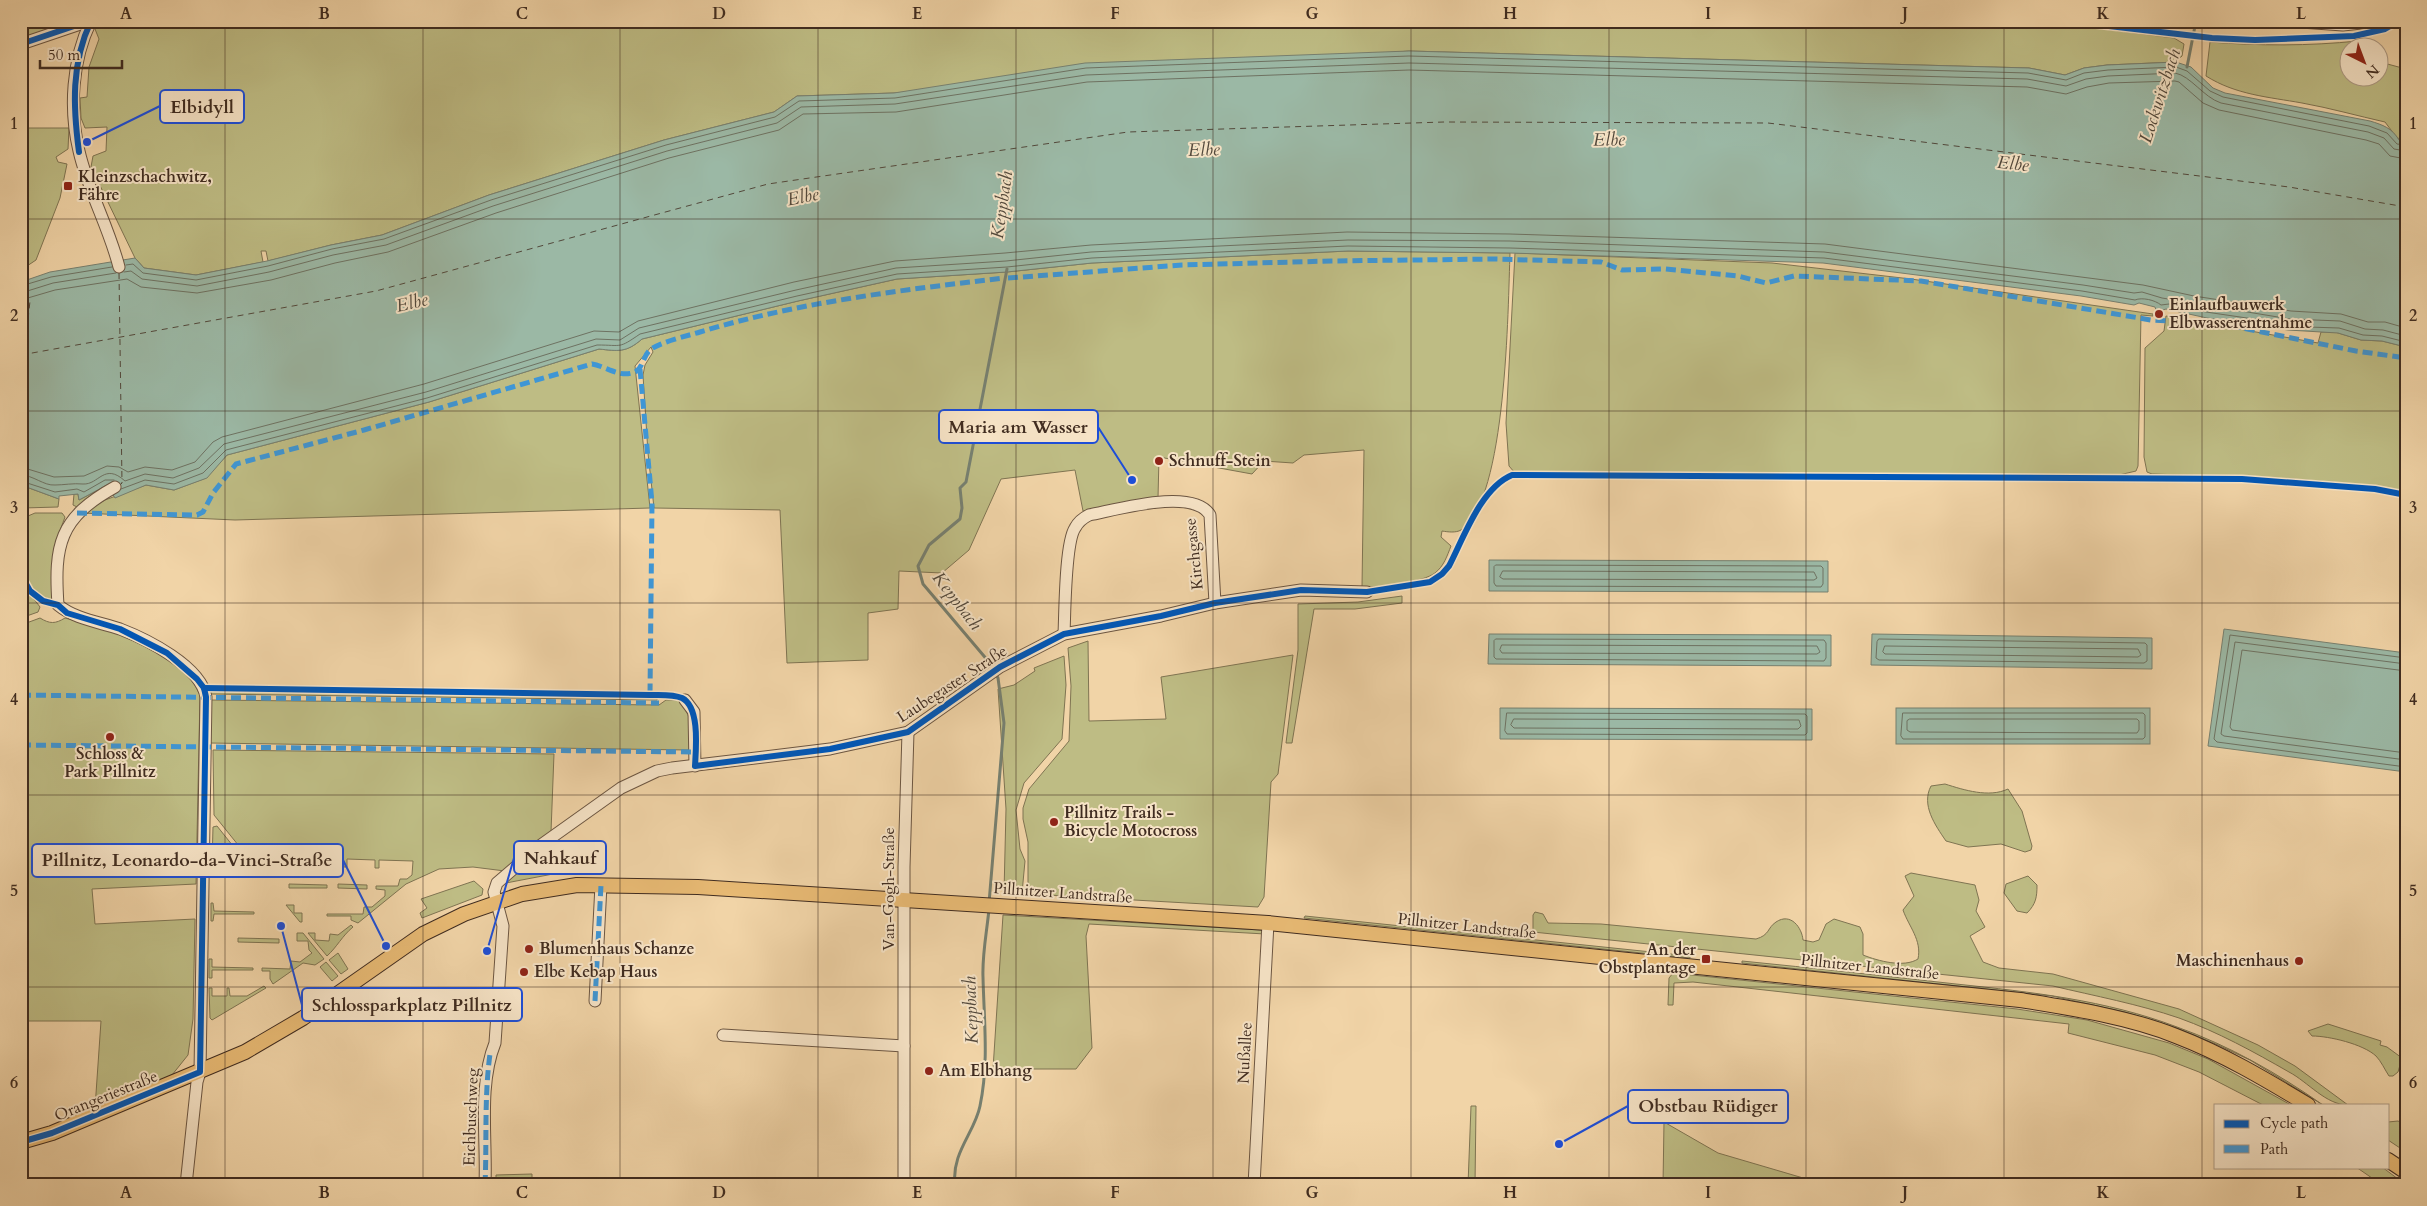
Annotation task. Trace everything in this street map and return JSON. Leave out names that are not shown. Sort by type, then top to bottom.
[{"type":"main road","name":"Pillnitzer Landstraße","points":[[200,1072],[245,1052],[302,1018],[422,934],[464,914],[496,902],[541,890],[578,885],[601,885],[698,887],[1268,923],[2020,1000],[2087,1011],[2175,1035],[2246,1067],[2306,1104]]},
{"type":"main road","name":"Orangeriestraße","points":[[21,1142],[52,1133],[200,1072]]},
{"type":"main road","points":[[2390,1161],[2406,1172]]},
{"type":"street","points":[[21,44],[90,21]]},
{"type":"street","points":[[90,21],[75,68],[75,122],[79,152],[119,267]]},
{"type":"street","points":[[2287,21],[2343,25],[2379,21]]},
{"type":"street","points":[[115,487],[93,499],[77,512],[67,526],[56,575],[58,606],[67,613],[120,630],[167,653],[188,669],[204,688],[200,1072],[197,1082],[186,1185]]},
{"type":"street","name":"Kirchgasse","points":[[1064,634],[1067,573],[1073,529],[1082,519],[1089,515],[1175,500],[1203,507],[1210,515],[1215,603]]},
{"type":"street","name":"Laubegaster Straße","points":[[496,902],[494,892],[497,883],[541,845],[622,788],[657,771],[830,749],[908,732],[995,671],[1064,634],[1162,616],[1215,603],[1301,590],[1367,592]]},
{"type":"street","points":[[685,700],[694,712],[695,766]]},
{"type":"street","name":"Van-Gogh-Straße","points":[[904,1185],[905,900],[908,732]]},
{"type":"street","points":[[595,1001],[601,885]]},
{"type":"street","name":"Eichbuschweg","points":[[485,1185],[484,1140],[487,1077],[490,1054],[494,1043],[503,926],[496,902]]},
{"type":"street","name":"Nußallee","points":[[1254,1185],[1268,923]]},
{"type":"street","points":[[723,1035],[904,1046]]},
{"type":"shaded area","points":[[21,21],[78,21],[21,47]]},
{"type":"shaded area","points":[[105,21],[2042,21],[2174,38],[2184,44],[2182,56],[2176,62],[2107,65],[2084,68],[2065,75],[2029,68],[1409,51],[894,93],[797,96],[774,112],[664,140],[489,195],[382,235],[331,245],[268,261],[266,251],[261,251],[263,262],[196,275],[144,268],[135,258],[91,167],[93,156],[106,151],[107,127],[85,128],[81,118],[80,98],[87,97],[89,67],[99,39],[95,29]]},
{"type":"shaded area","points":[[2210,42],[2284,45],[2340,42],[2340,88],[2390,88],[2390,65],[2406,69],[2406,140],[2397,138],[2385,122],[2323,107],[2241,91],[2206,76]]},
{"type":"shaded area","points":[[21,128],[69,128],[68,149],[56,157],[58,162],[67,164],[60,198],[36,260],[21,270]]},
{"type":"shaded area","points":[[1348,251],[1510,253],[1506,356],[1502,400],[1488,482],[1476,512],[1461,530],[1454,532],[1442,531],[1441,537],[1451,546],[1441,567],[1429,576],[1411,582],[1362,587],[1364,450],[1304,455],[1293,463],[1264,461],[1252,474],[1159,457],[1158,498],[1083,511],[1075,470],[1001,479],[969,550],[942,573],[899,571],[898,609],[868,613],[868,660],[787,663],[780,510],[654,508],[643,375],[645,365],[653,352],[651,347],[635,366],[650,508],[235,520],[82,513],[105,500],[146,485],[174,490],[206,478],[227,455],[429,402],[599,349],[622,350],[631,347],[642,339],[897,279],[1007,272],[1092,263]]},
{"type":"shaded area","points":[[1515,253],[1772,263],[1911,279],[2153,314],[2153,316],[2141,315],[2138,466],[2136,471],[2119,475],[1515,473],[1509,466],[1506,423]]},
{"type":"shaded area","points":[[2166,316],[2318,343],[2321,332],[2335,332],[2361,340],[2382,341],[2406,347],[2406,492],[2343,483],[2152,474],[2147,472],[2144,457],[2145,348],[2164,331]]},
{"type":"shaded area","points":[[21,485],[59,499],[58,507],[23,508]]},
{"type":"shaded area","points":[[108,485],[77,507],[73,505],[74,494],[78,494],[79,500]]},
{"type":"shaded area","points":[[35,513],[62,513],[65,517],[54,557],[52,576],[53,599],[50,601],[38,596],[30,588],[22,567],[21,519]]},
{"type":"shaded area","points":[[21,582],[40,607],[38,612],[21,618]]},
{"type":"shaded area","points":[[1402,596],[1402,603],[1355,609],[1314,609],[1292,743],[1286,743],[1298,650],[1298,604],[1358,602]]},
{"type":"shaded area","points":[[40,618],[52,622],[65,618],[102,628],[142,643],[177,664],[190,678],[200,695],[196,884],[92,889],[95,924],[195,919],[193,1019],[188,1055],[172,1075],[95,1108],[101,1021],[21,1021],[21,625]]},
{"type":"shaded area","points":[[1088,641],[1089,721],[1166,719],[1161,677],[1293,655],[1278,774],[1271,782],[1264,897],[1258,907],[1028,894],[1028,842],[1023,819],[1023,808],[1029,789],[1069,741],[1071,686],[1068,648]]},
{"type":"shaded area","points":[[1064,656],[1066,685],[1062,739],[1024,783],[1016,810],[1020,849],[1025,861],[1022,893],[1004,893],[1006,809],[998,689],[1014,685],[1035,671],[1034,668]]},
{"type":"shaded area","points":[[210,691],[657,697],[657,700],[210,694]]},
{"type":"shaded area","points":[[210,700],[659,705],[666,700],[678,700],[689,717],[692,737],[689,750],[209,743]]},
{"type":"shaded area","points":[[213,750],[554,754],[551,832],[505,871],[473,867],[439,869],[406,884],[358,923],[351,920],[351,916],[327,916],[327,914],[363,914],[364,907],[372,907],[385,896],[385,890],[376,889],[376,886],[398,886],[400,879],[407,879],[412,875],[413,861],[379,860],[379,868],[375,868],[375,860],[347,859],[347,867],[344,867],[343,859],[308,859],[308,866],[305,866],[305,859],[267,859],[266,866],[263,866],[263,859],[255,859],[255,866],[214,815]]},
{"type":"shaded area","points":[[1945,784],[1968,791],[1985,793],[2001,792],[2008,789],[2022,811],[2032,846],[2031,850],[2025,852],[2001,844],[1968,847],[1946,841],[1928,808],[1928,793],[1931,786]]},
{"type":"shaded area","points":[[217,826],[249,866],[241,865],[241,858],[215,857],[215,865],[212,865],[213,827]]},
{"type":"shaded area","points":[[520,867],[557,870],[560,868],[602,870],[553,874],[506,883]]},
{"type":"shaded area","points":[[1911,873],[1975,885],[1979,900],[1976,911],[1985,927],[1970,936],[1983,962],[1999,968],[2053,974],[2179,1009],[2258,1045],[2295,1066],[2347,1104],[2332,1101],[2296,1076],[2236,1043],[2179,1018],[2148,1008],[2053,986],[1533,932],[1533,915],[1535,912],[1543,914],[1548,923],[1601,924],[1756,939],[1764,936],[1776,922],[1786,919],[1791,920],[1798,926],[1803,940],[1813,942],[1819,940],[1826,924],[1834,919],[1860,927],[1863,934],[1863,955],[1883,961],[1906,963],[1918,959],[1919,952],[1917,940],[1903,910],[1914,896],[1905,876]]},
{"type":"shaded area","points":[[2028,876],[2037,885],[2037,889],[2034,903],[2027,913],[2017,911],[2004,893],[2006,884]]},
{"type":"shaded area","points":[[474,881],[483,889],[482,895],[422,918],[420,913],[427,908],[421,899]]},
{"type":"shaded area","points":[[289,884],[327,885],[327,888],[289,888]]},
{"type":"shaded area","points":[[338,884],[367,885],[367,889],[338,888]]},
{"type":"shaded area","points":[[211,903],[213,903],[214,911],[254,912],[254,914],[214,914],[213,921],[211,921]]},
{"type":"shaded area","points":[[286,905],[294,905],[294,913],[302,913],[302,922],[300,922]]},
{"type":"shaded area","points":[[1003,915],[1261,930],[1265,934],[1089,924],[1086,936],[1092,1048],[1076,1069],[993,1069]]},
{"type":"shaded area","points":[[1305,916],[1690,956],[1690,958],[1304,918]]},
{"type":"shaded area","points":[[351,925],[353,927],[327,956],[308,933],[315,933],[315,940],[329,941],[330,934],[338,935]]},
{"type":"shaded area","points":[[297,933],[303,933],[324,959],[315,965],[303,963],[273,984],[270,979],[270,971],[262,971],[262,968],[290,969],[291,961],[300,962],[312,953],[309,950],[308,941],[297,941]]},
{"type":"shaded area","points":[[238,938],[279,939],[279,943],[238,942]]},
{"type":"shaded area","points":[[338,953],[348,969],[341,974],[329,960]]},
{"type":"shaded area","points":[[209,959],[212,959],[212,967],[253,968],[253,970],[212,970],[212,978],[209,978]]},
{"type":"shaded area","points":[[1742,961],[2012,990],[2068,998],[2123,1010],[2197,1034],[2253,1061],[2271,1071],[2321,1104],[2250,1060],[2218,1045],[2177,1028],[2125,1012],[2052,996],[1742,963]]},
{"type":"shaded area","points":[[326,962],[338,976],[332,981],[320,967]]},
{"type":"shaded area","points":[[1673,973],[2017,1009],[2087,1020],[2169,1043],[2208,1059],[2289,1104],[2261,1104],[2199,1072],[2155,1055],[2068,1033],[2069,1024],[1693,982],[1674,983],[1673,1005],[1668,1005],[1669,978]]},
{"type":"shaded area","points":[[264,986],[266,988],[212,1020],[210,1018],[209,988],[212,988],[212,996],[227,996],[227,988],[229,988],[230,996],[247,996]]},
{"type":"shaded area","points":[[2328,1024],[2381,1041],[2380,1045],[2387,1047],[2402,1058],[2398,1072],[2393,1076],[2389,1076],[2376,1056],[2355,1044],[2327,1037],[2312,1036],[2308,1031]]},
{"type":"shaded area","points":[[1471,1106],[1476,1106],[1475,1185],[1468,1185]]},
{"type":"shaded area","points":[[2398,1121],[2406,1125],[2406,1152],[2390,1141],[2390,1122]]},
{"type":"shaded area","points":[[1664,1122],[1718,1153],[1827,1185],[1663,1185]]},
{"type":"shaded area","points":[[2357,1168],[2383,1168],[2406,1185],[2382,1185]]},
{"type":"shaded area","points":[[532,1174],[532,1185],[496,1185],[496,1175]]},
{"type":"water","name":"Elbe","points":[[1409,51],[2029,68],[2065,75],[2084,68],[2107,65],[2176,62],[2191,67],[2213,88],[2225,93],[2370,121],[2387,128],[2399,140],[2406,140],[2406,347],[2382,341],[2361,340],[2338,333],[2288,330],[2207,318],[2166,309],[2160,311],[2161,308],[2156,310],[2155,307],[2139,303],[2134,305],[2081,296],[1823,263],[1510,253],[1348,251],[1092,263],[1007,272],[897,279],[642,339],[631,347],[622,350],[599,349],[429,402],[227,455],[207,478],[174,490],[146,485],[115,498],[107,485],[79,500],[78,494],[59,496],[59,499],[21,485],[21,282],[50,272],[135,258],[144,268],[196,275],[382,235],[489,195],[664,140],[774,112],[797,96],[894,93],[1085,63]]},
{"type":"water","points":[[1489,560],[1828,561],[1828,592],[1489,591]]},
{"type":"water","points":[[2224,629],[2406,653],[2406,772],[2208,746]]},
{"type":"water","points":[[1489,634],[1831,635],[1831,666],[1488,664]]},
{"type":"water","points":[[1872,634],[2152,638],[2152,669],[1871,665]]},
{"type":"water","points":[[1500,708],[1812,709],[1812,740],[1500,739]]},
{"type":"water","points":[[1896,708],[2150,708],[2150,744],[1896,744]]},
{"type":"waterway","name":"Lockwitzbach","points":[[2187,67],[2196,21]]},
{"type":"waterway","name":"Keppbach","points":[[989,903],[1004,723],[998,678],[989,662],[923,584],[918,566],[929,545],[960,519],[962,508],[960,488],[966,482],[1007,269]]},
{"type":"waterway","name":"Keppbach","points":[[955,1185],[957,1163],[977,1116],[983,1090],[985,1042],[983,969],[989,909]]},
{"type":"ferry route","points":[[21,355],[376,291],[768,184],[1128,132],[1444,122],[1768,123],[2289,187],[2406,207]]},
{"type":"ferry route","points":[[119,273],[122,483],[120,485]]},
{"type":"ferry route","points":[[21,385],[30,301]]},
{"type":"marked path","points":[[1008,278],[1182,265],[1495,259],[1601,262],[1622,270],[1665,269],[1738,276],[1766,283],[1794,276],[1921,281],[2151,320],[2222,324],[2356,351],[2406,358]]},
{"type":"marked path","points":[[77,513],[197,515],[203,512],[213,493],[236,464],[364,430],[592,364],[622,374],[636,372],[647,353],[660,344],[737,322],[851,298],[1004,278]]},
{"type":"marked path","points":[[640,369],[652,503],[650,695]]},
{"type":"marked path","points":[[21,695],[659,703]]},
{"type":"marked path","points":[[21,745],[696,752]]},
{"type":"marked path","points":[[595,1001],[601,885]]},
{"type":"marked path","points":[[485,1185],[486,1103],[490,1054]]},
{"type":"cycle path","points":[[21,44],[89,21]]},
{"type":"cycle path","points":[[79,152],[75,85],[80,53],[91,21]]},
{"type":"cycle path","points":[[2066,21],[2212,38],[2255,40],[2354,36],[2385,29],[2399,21]]},
{"type":"cycle path","points":[[204,688],[675,696],[682,698],[692,710],[696,729],[695,766],[830,749],[908,732],[1000,667],[1064,634],[1161,616],[1215,603],[1301,590],[1367,592],[1430,582],[1442,574],[1449,566],[1482,502],[1501,481],[1512,475],[2242,479],[2375,489],[2406,495]]},
{"type":"cycle path","points":[[21,575],[30,591],[43,601],[58,605],[67,613],[120,629],[167,653],[197,679],[204,688],[206,697],[200,1072],[52,1133],[21,1142]]},
{"type":"place","name":"Elbidyll","points":[[87,142]]},
{"type":"place","name":"Kleinzschachwitz, Fähre","points":[[68,186]]},
{"type":"place","name":"Einlaufbauwerk Elbwasserentnahme","points":[[2159,314]]},
{"type":"place","name":"Schnuff-Stein","points":[[1159,461]]},
{"type":"place","name":"Maria am Wasser","points":[[1132,480]]},
{"type":"place","name":"Schloss & Park Pillnitz","points":[[110,737]]},
{"type":"place","name":"Pillnitz Trails - Bicycle Motocross","points":[[1054,822]]},
{"type":"place","name":"Schlossparkplatz Pillnitz","points":[[281,926]]},
{"type":"place","name":"Pillnitz, Leonardo-da-Vinci-Straße","points":[[386,946]]},
{"type":"place","name":"Blumenhaus Schanze","points":[[529,949]]},
{"type":"place","name":"Nahkauf","points":[[487,951]]},
{"type":"place","name":"An der Obstplantage","points":[[1706,959]]},
{"type":"place","name":"Maschinenhaus","points":[[2299,961]]},
{"type":"place","name":"Elbe Kebap Haus","points":[[524,972]]},
{"type":"place","name":"Am Elbhang","points":[[929,1071]]},
{"type":"place","name":"Obstbau Rüdiger","points":[[1559,1144]]}]
